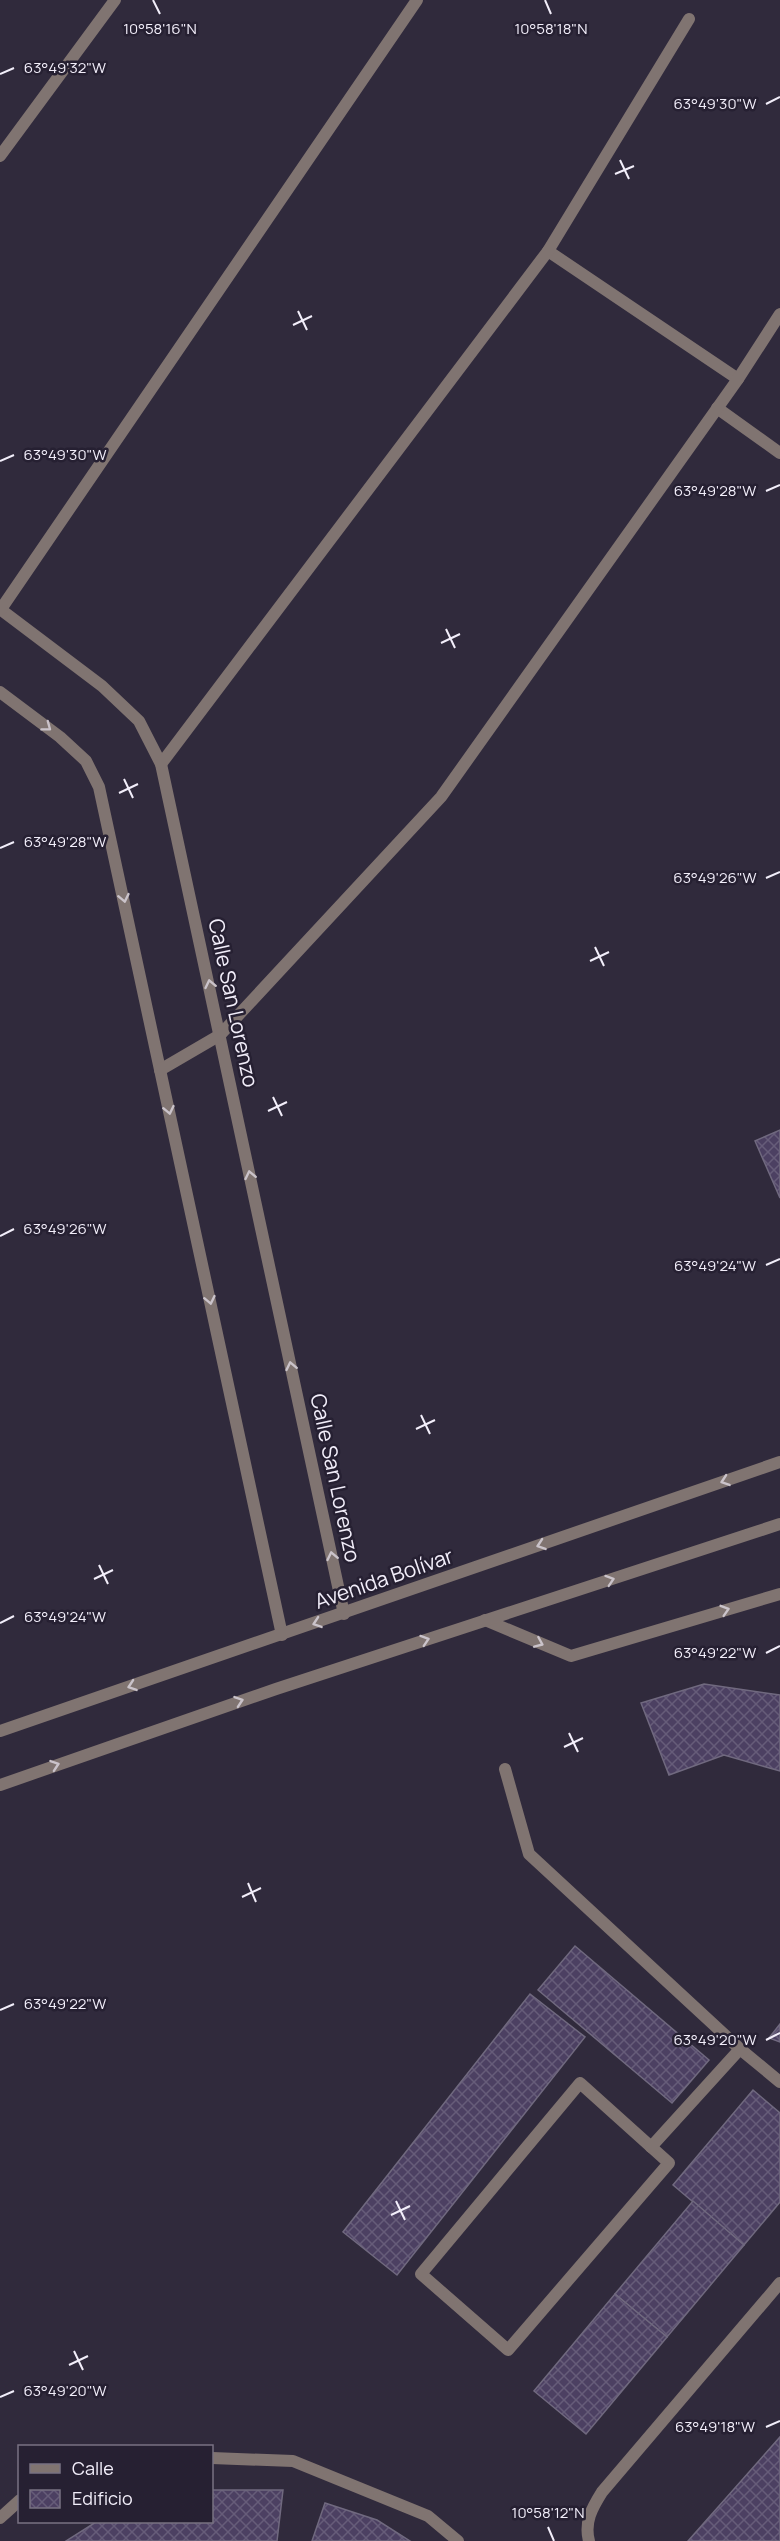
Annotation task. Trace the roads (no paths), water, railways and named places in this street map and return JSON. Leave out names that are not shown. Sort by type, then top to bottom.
[{"type":"street","points":[[0,156],[115,0]]},
{"type":"street","points":[[0,609],[417,0]]},
{"type":"street","points":[[161,764],[548,251],[689,19]]},
{"type":"street","points":[[548,251],[738,379]]},
{"type":"street","points":[[160,1070],[220,1035],[441,797],[738,379],[780,314]]},
{"type":"street","points":[[717,408],[780,453]]},
{"type":"street","name":"Calle San Lorenzo","points":[[0,609],[102,686],[140,721],[161,764],[344,1614]]},
{"type":"street","points":[[0,692],[60,737],[86,761],[99,786],[282,1635]]},
{"type":"street","name":"Avenida Bolívar","points":[[0,1731],[780,1462]]},
{"type":"street","points":[[0,1785],[276,1689],[780,1524]]},
{"type":"street","points":[[485,1620],[571,1656],[780,1594]]},
{"type":"street","points":[[505,1769],[529,1854],[780,2082]]},
{"type":"street","points":[[651,2146],[741,2049]]},
{"type":"street","points":[[580,2083],[651,2146],[669,2163],[508,2350],[421,2274],[580,2083]]},
{"type":"street","points":[[589,2541],[586,2530],[590,2511],[602,2492],[780,2283]]},
{"type":"street","points":[[213,2458],[293,2461],[428,2516],[458,2541]]},
{"type":"street","points":[[0,2518],[18,2502]]}]
